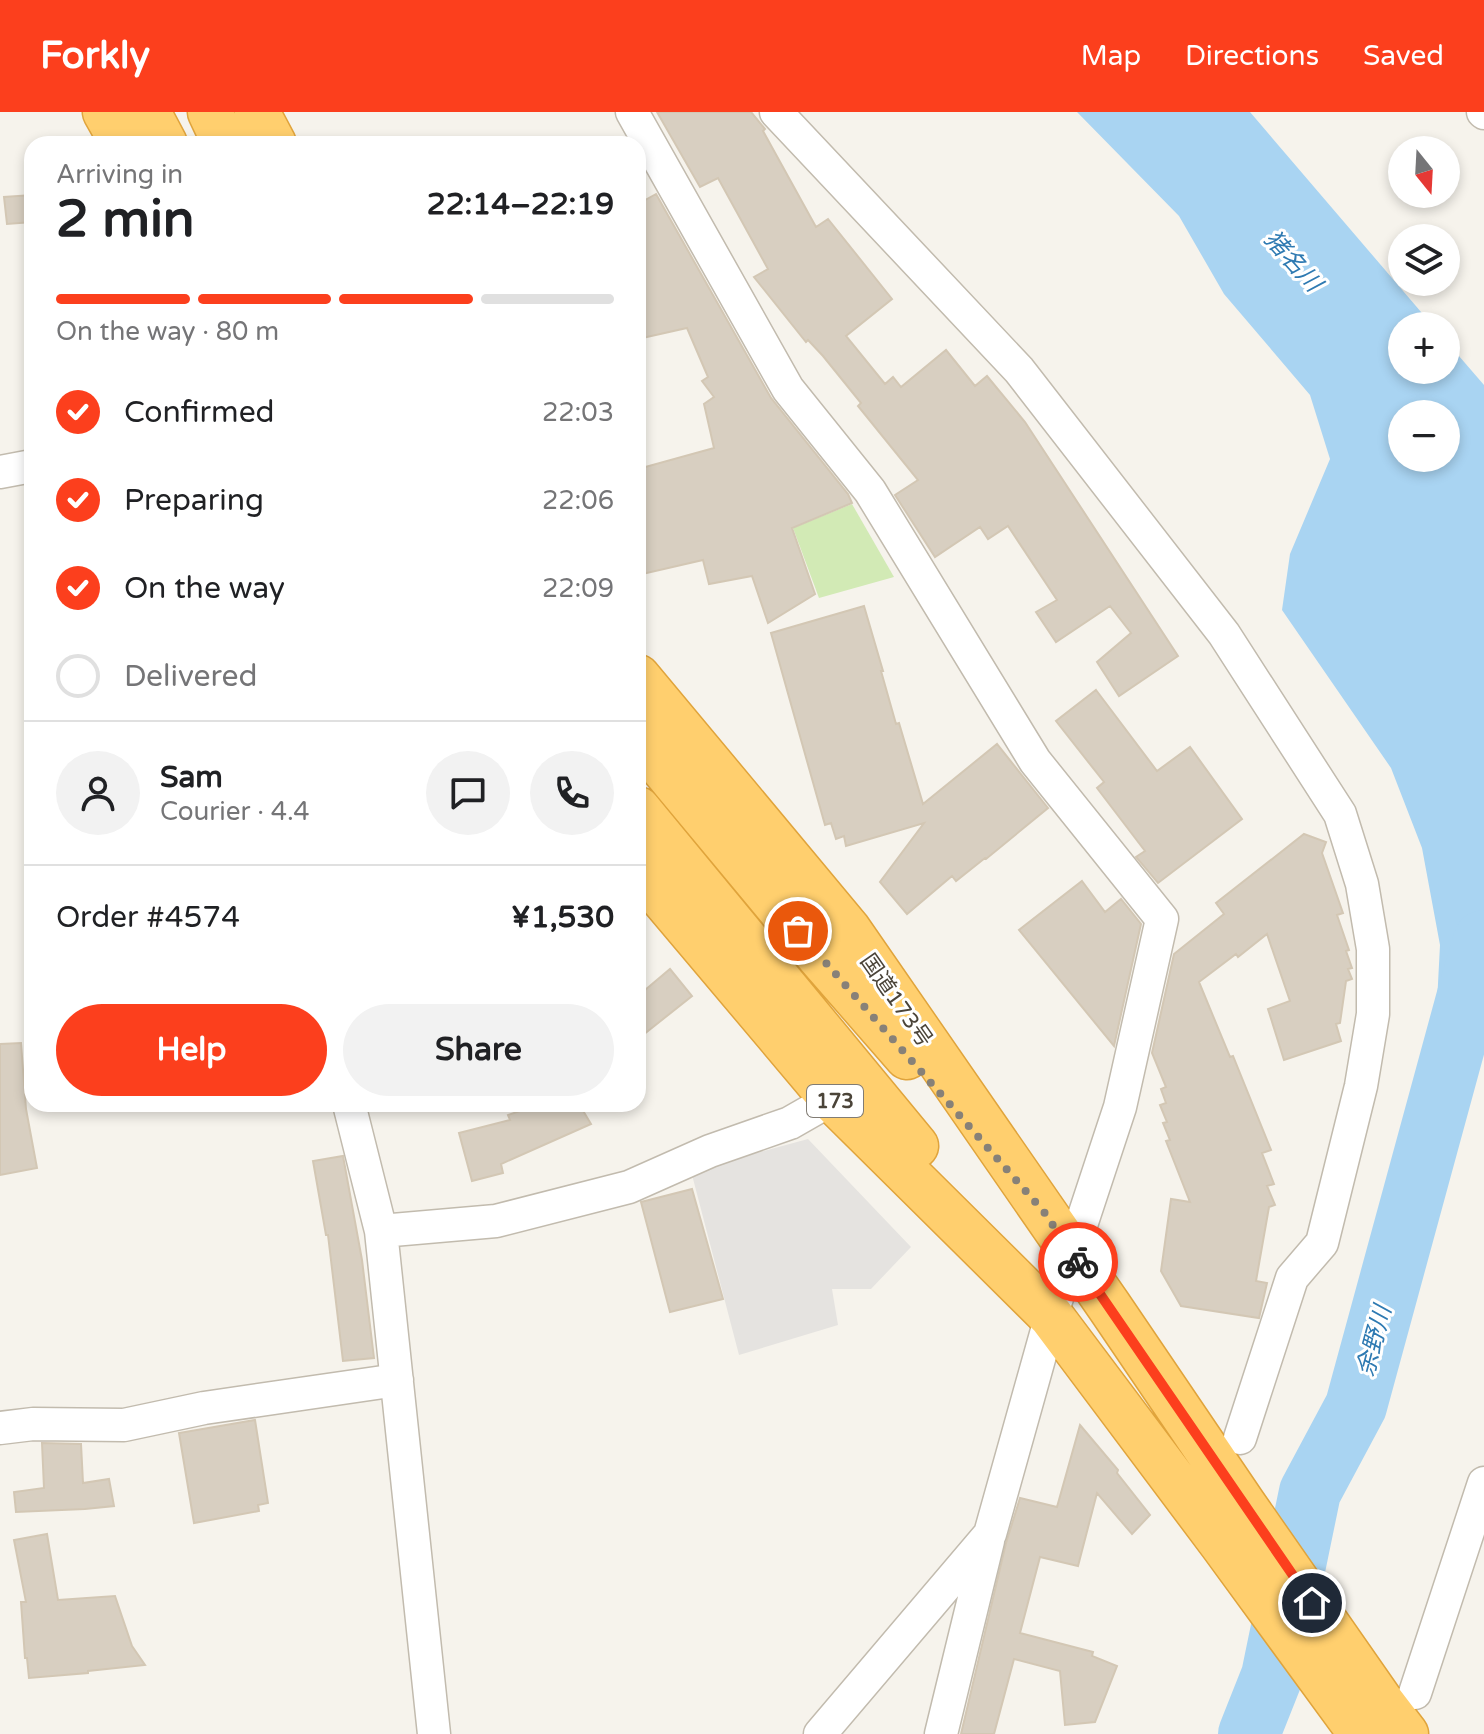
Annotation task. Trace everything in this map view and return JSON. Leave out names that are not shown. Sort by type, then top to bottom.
[{"type":"highway","points":[[210,112],[221,136]]},
{"type":"highway","points":[[257,112],[270,136]]},
{"type":"highway","points":[[117,119],[150,136]]},
{"type":"highway","name":"国道173号","points":[[646,687],[848,929],[1391,1715]]},
{"type":"highway","points":[[646,748],[818,955],[1044,1212]]},
{"type":"highway","points":[[646,819],[920,1151],[1020,1286]]},
{"type":"highway","name":"173","points":[[646,878],[832,1099],[1051,1316],[1222,1544],[1391,1715]]},
{"type":"street","points":[[632,112],[646,136]]},
{"type":"street","points":[[776,112],[1019,370],[1224,634],[1340,814],[1362,884],[1373,949],[1373,1014],[1361,1086],[1322,1243],[1292,1278],[1240,1438]]},
{"type":"street","points":[[646,137],[788,389],[870,491],[1035,761],[1162,919],[1120,1107],[1051,1316],[990,1534],[941,1734]]},
{"type":"street","points":[[0,472],[24,468]]},
{"type":"street","points":[[381,1231],[496,1221],[629,1187],[710,1151],[790,1123],[832,1099]]},
{"type":"street","points":[[351,1112],[381,1231],[434,1734]]},
{"type":"street","points":[[0,1428],[33,1424],[124,1425],[204,1408],[397,1380]]},
{"type":"street","points":[[1391,1715],[1484,1483]]},
{"type":"street","points":[[820,1734],[990,1534]]},
{"type":"green space","points":[[852,504],[894,577],[819,598],[793,528]]},
{"type":"shaded area","points":[[808,1139],[911,1247],[871,1289],[832,1289],[838,1325],[739,1355],[691,1171]]},
{"type":"water","name":"猪名川","points":[[1077,112],[1250,112],[1388,273],[1388,296],[1407,296],[1421,312],[1388,312],[1388,384],[1460,384],[1460,357],[1484,385],[1484,1041],[1436,1022],[1440,945],[1422,848],[1391,768],[1282,610],[1290,554],[1330,459],[1310,395],[1224,294],[1179,216]]},
{"type":"building","points":[[657,112],[751,112],[765,129],[763,131],[816,227],[828,219],[892,299],[846,336],[885,384],[893,377],[901,387],[946,350],[975,386],[987,376],[1025,422],[1178,656],[1119,696],[1097,662],[1131,633],[1110,606],[1056,642],[1036,612],[1057,600],[1008,526],[988,539],[980,527],[935,557],[895,495],[918,480],[858,406],[861,403],[823,356],[808,340],[806,342],[754,277],[768,269],[718,178],[700,187]]},
{"type":"building","points":[[656,194],[771,398],[852,503],[792,528],[815,594],[768,623],[752,576],[709,584],[703,560],[646,573],[646,467],[714,448],[704,404],[714,397],[702,381],[708,377],[687,328],[646,337],[646,200]]},
{"type":"building","points":[[24,196],[24,223],[7,224],[4,197]]},
{"type":"building","points":[[864,606],[896,724],[899,723],[923,804],[997,744],[1048,808],[986,859],[956,881],[952,876],[907,914],[880,882],[924,823],[846,846],[844,836],[836,839],[831,823],[825,825],[771,633]]},
{"type":"building","points":[[1096,690],[1157,771],[1190,747],[1242,819],[1158,883],[1136,857],[1145,851],[1097,788],[1104,782],[1056,721]]},
{"type":"building","points":[[1304,834],[1326,842],[1322,853],[1343,913],[1337,915],[1349,950],[1346,951],[1352,979],[1346,981],[1340,1023],[1336,1024],[1341,1041],[1284,1060],[1268,1009],[1290,1001],[1267,934],[1199,982],[1271,1150],[1262,1153],[1274,1184],[1267,1186],[1275,1205],[1269,1207],[1256,1281],[1267,1283],[1259,1318],[1181,1306],[1161,1271],[1171,1199],[1190,1202],[1166,1141],[1170,1140],[1163,1123],[1167,1122],[1160,1105],[1166,1103],[1161,1089],[1166,1087],[1152,1053],[1174,954],[1224,914],[1216,903]]},
{"type":"building","points":[[1082,881],[1105,912],[1121,899],[1141,924],[1114,1046],[1019,930]]},
{"type":"building","points":[[670,969],[692,996],[646,1033],[646,989]]},
{"type":"building","points":[[21,1043],[24,1112],[27,1112],[37,1168],[0,1175],[0,1044]]},
{"type":"building","points":[[517,1112],[584,1112],[591,1124],[501,1164],[503,1173],[472,1181],[459,1133],[510,1120],[508,1115]]},
{"type":"building","points":[[343,1156],[362,1260],[374,1358],[343,1361],[328,1235],[313,1161]]},
{"type":"building","points":[[692,1189],[723,1299],[670,1312],[641,1202]]},
{"type":"building","points":[[255,1420],[268,1503],[258,1505],[259,1511],[194,1523],[179,1433]]},
{"type":"building","points":[[1080,1425],[1150,1515],[1132,1534],[1097,1493],[1078,1566],[1040,1557],[1020,1633],[1093,1652],[1092,1656],[1117,1666],[1095,1722],[1065,1725],[1060,1671],[1014,1659],[994,1734],[961,1734],[1006,1543],[1020,1498],[1057,1507]]},
{"type":"building","points":[[42,1443],[81,1444],[83,1483],[109,1479],[114,1506],[16,1512],[14,1492],[44,1488]]},
{"type":"building","points":[[47,1534],[58,1600],[115,1596],[132,1646],[145,1665],[29,1678],[21,1602],[26,1602],[14,1540]]},
{"type":"waterway","name":"余野川","points":[[1249,1734],[1272,1676],[1310,1492],[1356,1406],[1484,941]]},
{"type":"way so far","points":[[798,931],[1044,1212],[1078,1262]]},
{"type":"route","points":[[1078,1262],[1312,1603]]}]
